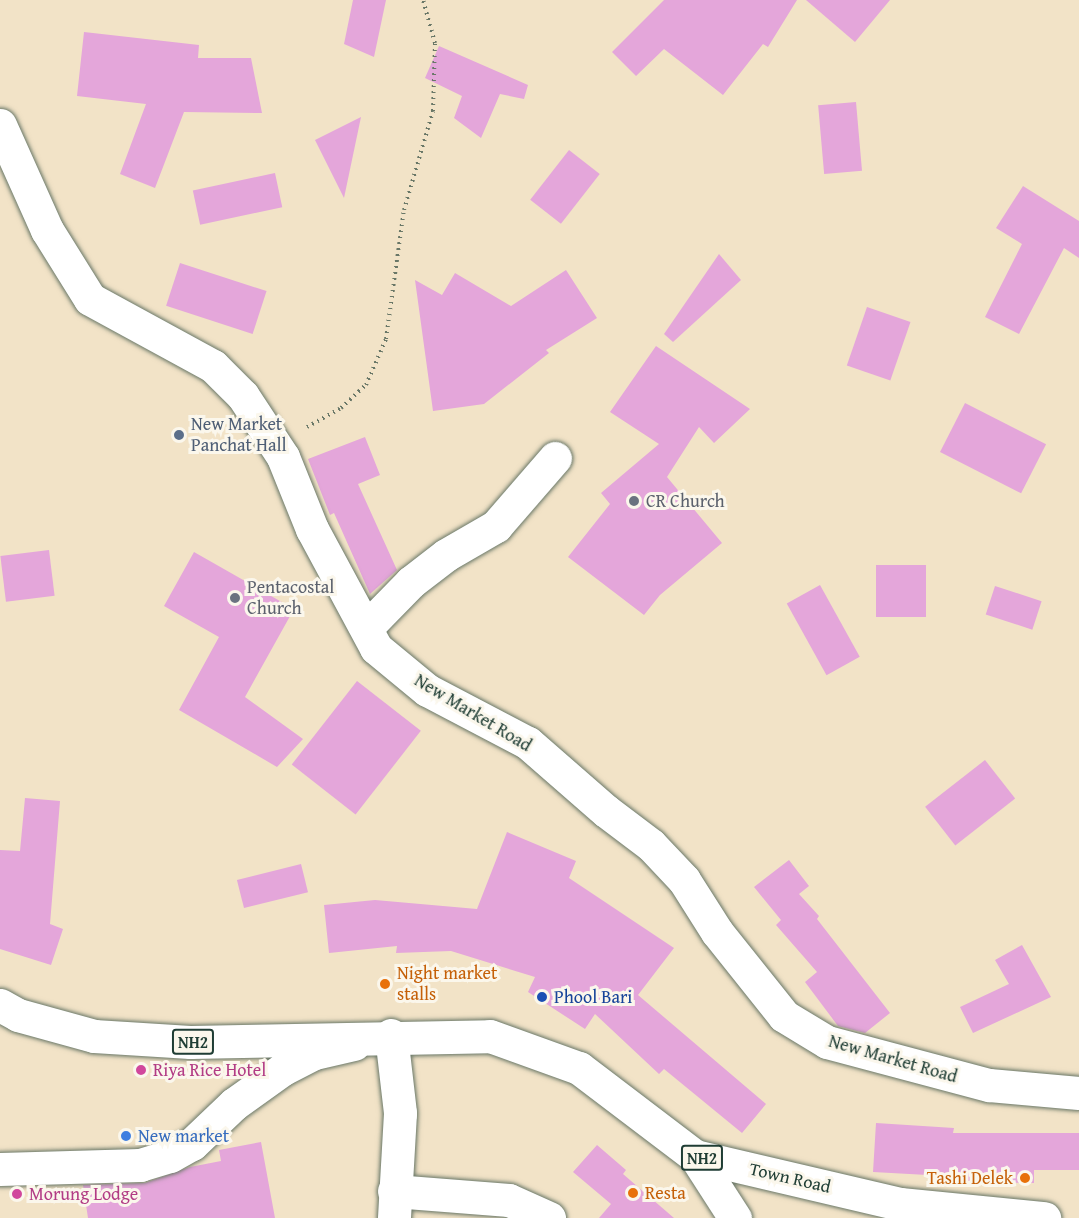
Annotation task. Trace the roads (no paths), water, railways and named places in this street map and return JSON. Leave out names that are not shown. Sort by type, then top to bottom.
[{"type":"main road","name":"New Market Road","points":[[0,125],[47,230],[90,299],[213,366],[243,396],[283,457],[312,529],[376,648],[427,690],[528,743],[606,811],[651,845],[684,880],[717,932],[784,1016],[827,1042],[989,1085],[1079,1093]]},
{"type":"main road","points":[[366,628],[411,582],[447,555],[496,526],[555,458]]},
{"type":"main road","name":"NH2","points":[[0,1005],[18,1015],[94,1036],[190,1042],[391,1035]]},
{"type":"main road","points":[[0,1169],[140,1165],[170,1156],[192,1144],[234,1104],[283,1069],[315,1053],[391,1035],[400,1113],[394,1205],[509,1200],[549,1218]]},
{"type":"main road","name":"Town Road","points":[[391,1035],[490,1036],[579,1068],[694,1156],[900,1204],[1044,1218]]},
{"type":"main road","points":[[694,1156],[735,1218]]},
{"type":"place","name":"New Market Panchat Hall","points":[[179,435]]},
{"type":"place","name":"CR Church","points":[[634,501]]},
{"type":"place","name":"Pentacostal Church","points":[[235,598]]},
{"type":"place","name":"Night market stalls","points":[[385,984]]},
{"type":"place","name":"Phool Bari","points":[[542,997]]},
{"type":"place","name":"Riya Rice Hotel","points":[[141,1070]]},
{"type":"place","name":"New market","points":[[126,1136]]},
{"type":"place","name":"Tashi Delek","points":[[1025,1178]]},
{"type":"place","name":"Resta","points":[[633,1193]]},
{"type":"place","name":"Morung Lodge","points":[[17,1194]]}]
